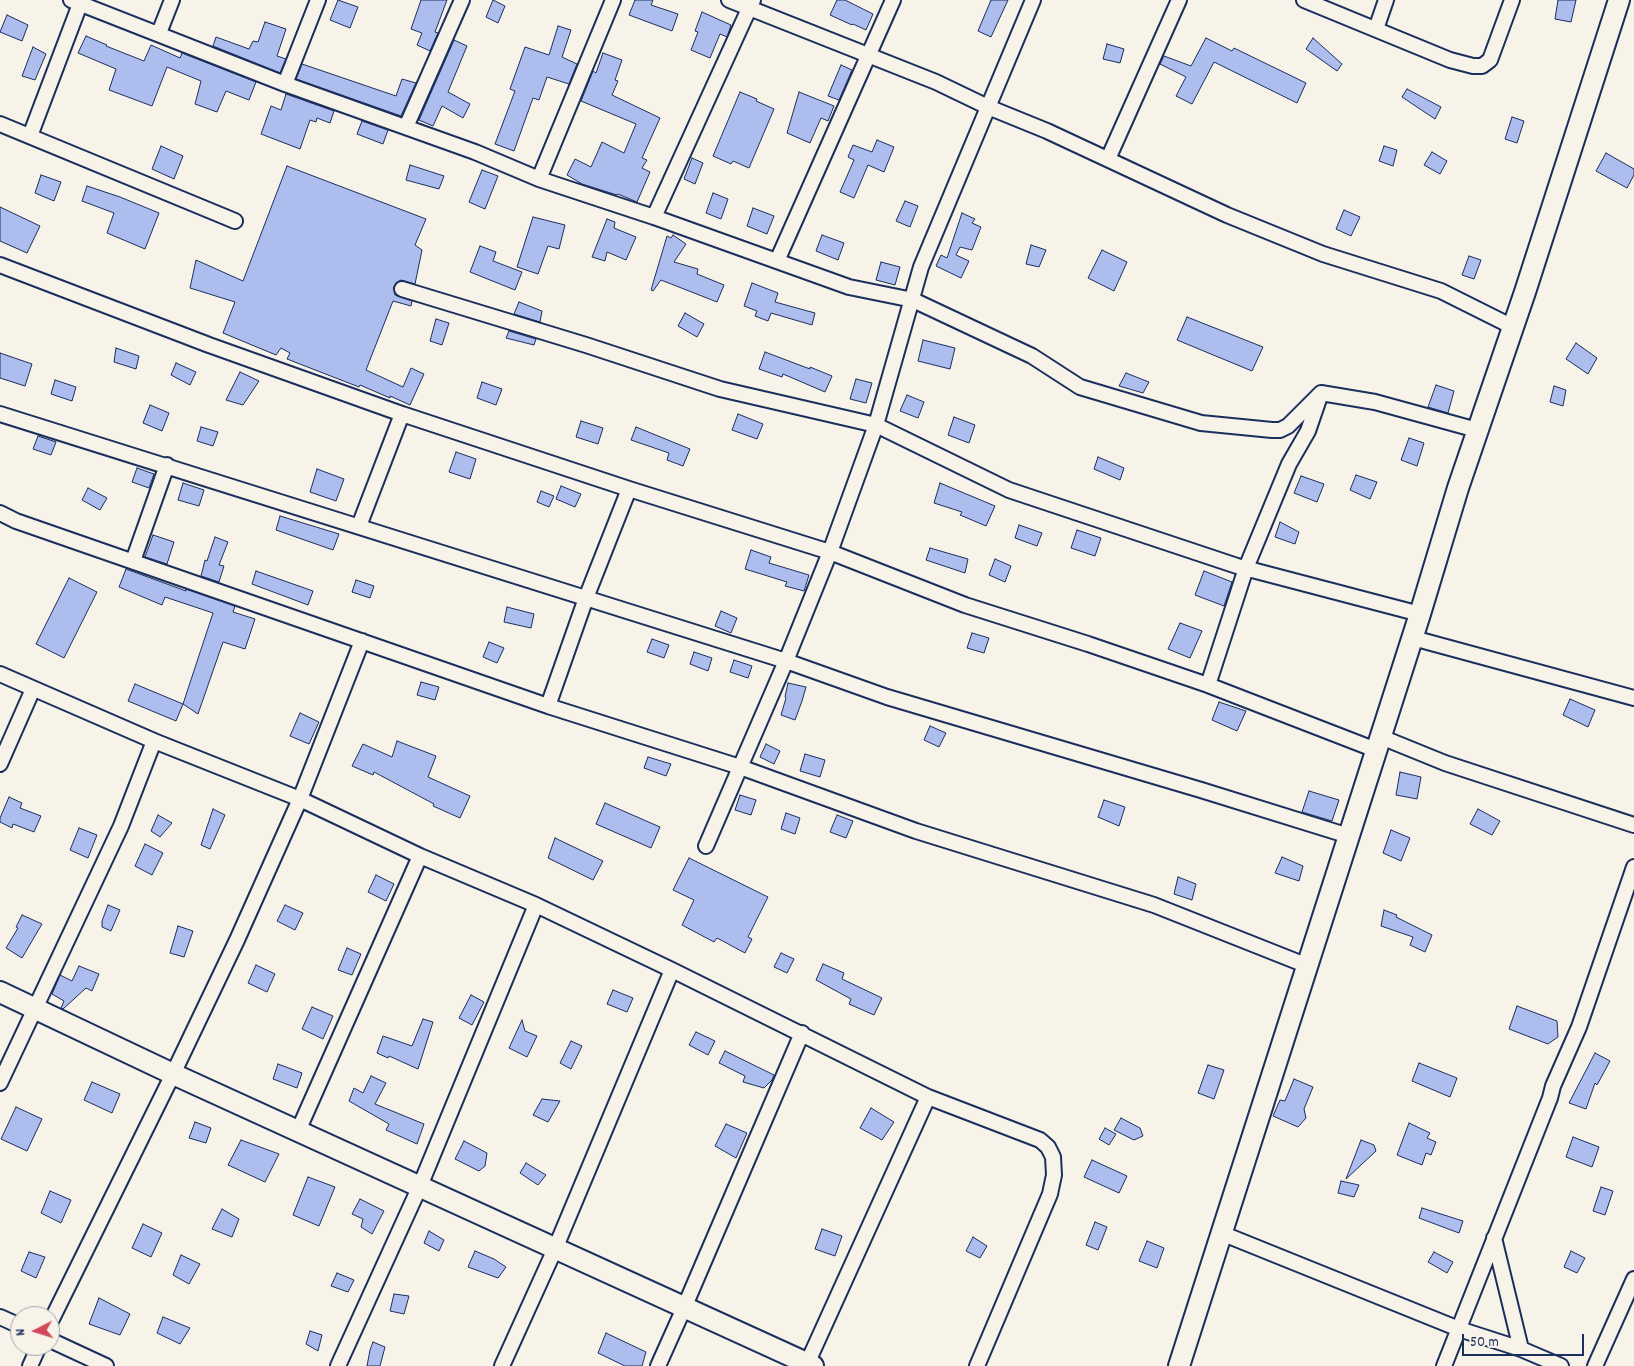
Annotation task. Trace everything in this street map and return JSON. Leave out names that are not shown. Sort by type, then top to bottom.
[{"type":"main road","points":[[1179,1366],[1413,638],[1458,488],[1513,327],[1619,0]]},
{"type":"main road","points":[[0,992],[174,1074],[809,1365]]},
{"type":"street","points":[[158,33],[172,0]]},
{"type":"street","points":[[285,84],[318,0]]},
{"type":"street","points":[[406,127],[462,0]]},
{"type":"street","points":[[539,179],[612,0]]},
{"type":"street","points":[[729,0],[751,4],[869,56],[936,82],[988,107],[1108,159],[1227,216],[1323,254],[1441,291],[1513,327]]},
{"type":"street","points":[[778,261],[893,0]]},
{"type":"street","points":[[706,846],[786,661],[830,552],[876,425],[921,267],[1033,0]]},
{"type":"street","points":[[1108,159],[1179,0]]},
{"type":"street","points":[[1304,0],[1450,60],[1473,66],[1482,66],[1490,60],[1512,0]]},
{"type":"street","points":[[1376,30],[1386,0]]},
{"type":"street","points":[[30,136],[75,2],[285,84],[475,152],[539,179],[654,217],[848,287],[912,300],[1032,356],[1080,387],[1200,423],[1272,430],[1280,430],[1288,426],[1321,393]]},
{"type":"street","points":[[654,217],[751,4]]},
{"type":"street","points":[[0,124],[235,221]]},
{"type":"street","points":[[0,265],[210,345],[402,414],[629,490],[830,552],[965,605],[1088,644],[1378,744],[1445,763],[1634,825]]},
{"type":"street","points":[[402,289],[586,345],[720,389],[876,425],[1009,490],[1246,568],[1420,614]]},
{"type":"street","points":[[1321,393],[1376,402],[1477,430]]},
{"type":"street","points":[[1208,685],[1246,568],[1289,464],[1308,431],[1321,393]]},
{"type":"street","points":[[0,414],[786,661],[887,697],[1349,836]]},
{"type":"street","points":[[359,526],[402,414]]},
{"type":"street","points":[[133,561],[167,466]]},
{"type":"street","points":[[548,706],[586,598],[629,490]]},
{"type":"street","points":[[0,513],[16,521],[548,706],[740,767],[916,831],[1154,905],[1308,966]]},
{"type":"street","points":[[1413,638],[1634,698]]},
{"type":"street","points":[[58,1306],[174,1074],[237,940],[300,798],[362,641]]},
{"type":"street","points":[[0,674],[154,741],[300,798],[420,856],[536,905],[802,1033],[928,1097],[1040,1140],[1048,1147],[1053,1157],[1054,1175],[1050,1194],[977,1366]]},
{"type":"street","points":[[0,764],[33,689]]},
{"type":"street","points":[[0,1083],[121,826],[154,741]]},
{"type":"street","points":[[298,1131],[420,856]]},
{"type":"street","points":[[1444,1366],[1553,1086],[1579,1027],[1634,866]]},
{"type":"street","points":[[338,1366],[420,1186],[536,905]]},
{"type":"street","points":[[502,1366],[555,1249],[672,970]]},
{"type":"street","points":[[658,1366],[802,1033]]},
{"type":"street","points":[[809,1365],[928,1097]]},
{"type":"street","points":[[1221,1233],[1459,1329],[1521,1349],[1562,1366]]},
{"type":"street","points":[[1494,1238],[1521,1349]]},
{"type":"street","points":[[1595,1366],[1634,1279]]},
{"type":"street","points":[[60,1345],[106,1366]]},
{"type":"building","points":[[338,0],[358,7],[350,28],[330,20]]},
{"type":"building","points":[[421,0],[447,0],[435,32],[438,33],[430,51],[417,45],[422,33],[411,29]]},
{"type":"building","points":[[493,0],[505,6],[498,23],[486,17]]},
{"type":"building","points":[[635,0],[653,0],[651,5],[678,14],[672,31],[629,15]]},
{"type":"building","points":[[837,0],[845,0],[873,14],[866,30],[830,15]]},
{"type":"building","points":[[991,0],[1008,0],[991,37],[978,31]]},
{"type":"building","points":[[1558,0],[1576,0],[1571,22],[1555,19]]},
{"type":"building","points":[[702,12],[731,25],[727,37],[720,34],[710,58],[691,50],[698,32],[695,31]]},
{"type":"building","points":[[7,15],[28,25],[22,41],[0,32]]},
{"type":"building","points":[[265,22],[286,29],[277,56],[286,59],[280,73],[213,46],[216,37],[249,49],[253,41],[258,42]]},
{"type":"building","points":[[558,26],[571,30],[562,57],[577,64],[569,84],[547,77],[539,100],[533,98],[514,151],[495,144],[515,91],[510,89],[525,47],[549,55]]},
{"type":"building","points":[[86,36],[144,61],[151,45],[180,58],[182,53],[256,82],[249,100],[226,91],[217,112],[195,104],[201,81],[167,67],[152,106],[109,90],[116,69],[78,53]]},
{"type":"building","points":[[1206,38],[1232,51],[1234,48],[1306,83],[1297,103],[1214,62],[1192,104],[1176,96],[1186,77],[1160,64],[1164,56],[1191,66]]},
{"type":"building","points":[[1313,38],[1342,64],[1337,71],[1306,49]]},
{"type":"building","points":[[454,40],[467,46],[448,92],[470,104],[463,118],[442,106],[433,126],[419,120]]},
{"type":"building","points":[[1107,44],[1124,49],[1120,63],[1103,59]]},
{"type":"building","points":[[33,47],[46,54],[35,80],[22,76]]},
{"type":"building","points":[[603,53],[622,60],[615,80],[618,81],[612,95],[660,118],[642,158],[647,160],[642,168],[650,172],[637,202],[618,194],[582,184],[567,175],[575,159],[591,167],[602,142],[624,153],[636,124],[581,101],[593,71],[596,73]]},
{"type":"building","points":[[302,64],[396,96],[402,79],[416,83],[401,116],[296,79]]},
{"type":"building","points":[[841,65],[852,70],[839,100],[828,96]]},
{"type":"building","points":[[1407,89],[1441,107],[1435,119],[1402,97]]},
{"type":"building","points":[[740,92],[774,109],[749,168],[733,161],[731,164],[713,156]]},
{"type":"building","points":[[799,92],[834,106],[828,121],[821,118],[810,143],[787,133]]},
{"type":"building","points":[[286,94],[334,111],[330,123],[317,118],[316,122],[310,120],[300,149],[261,134],[271,106],[281,110]]},
{"type":"building","points":[[1512,117],[1524,121],[1517,143],[1505,139]]},
{"type":"building","points":[[362,121],[388,130],[383,144],[357,134]]},
{"type":"building","points":[[877,140],[894,147],[884,172],[868,165],[854,198],[840,192],[854,160],[848,157],[853,145],[872,152]]},
{"type":"building","points":[[161,146],[183,156],[174,179],[152,169]]},
{"type":"building","points":[[1384,146],[1397,150],[1393,166],[1379,161]]},
{"type":"building","points":[[1432,152],[1447,161],[1440,174],[1424,165]]},
{"type":"building","points":[[1606,153],[1634,169],[1634,175],[1627,188],[1596,171]]},
{"type":"building","points":[[692,158],[703,163],[695,184],[684,179]]},
{"type":"building","points":[[410,165],[444,176],[439,189],[406,180]]},
{"type":"building","points":[[287,166],[426,219],[415,245],[422,250],[415,284],[401,280],[394,287],[395,295],[412,301],[411,306],[393,301],[366,370],[403,387],[411,368],[424,374],[410,405],[287,359],[290,353],[281,348],[276,355],[223,333],[235,302],[190,288],[196,260],[243,281]]},
{"type":"building","points":[[482,170],[498,176],[485,209],[469,202]]},
{"type":"building","points":[[41,175],[61,182],[54,201],[35,193]]},
{"type":"building","points":[[87,186],[159,213],[145,249],[107,233],[114,213],[82,201]]},
{"type":"building","points":[[713,193],[728,199],[721,219],[706,213]]},
{"type":"building","points":[[905,201],[918,206],[910,227],[896,221]]},
{"type":"building","points":[[0,207],[40,226],[27,253],[0,241]]},
{"type":"building","points":[[753,208],[774,216],[767,234],[747,226]]},
{"type":"building","points":[[1344,210],[1360,217],[1351,236],[1336,229]]},
{"type":"building","points":[[962,213],[975,219],[972,223],[981,227],[972,250],[960,247],[956,255],[969,261],[961,278],[936,266],[941,255],[947,258]]},
{"type":"building","points":[[533,217],[565,225],[559,249],[548,246],[538,274],[517,267]]},
{"type":"building","points":[[607,219],[615,222],[614,228],[636,237],[626,260],[607,252],[605,261],[592,257]]},
{"type":"building","points":[[673,235],[686,244],[674,262],[698,269],[697,274],[724,285],[717,302],[661,280],[653,291],[651,290],[667,236],[671,238]]},
{"type":"building","points":[[822,235],[844,243],[838,260],[816,251]]},
{"type":"building","points":[[1031,245],[1046,250],[1039,267],[1026,264]]},
{"type":"building","points":[[480,246],[496,252],[493,261],[522,272],[515,290],[470,272]]},
{"type":"building","points":[[1102,250],[1127,262],[1114,291],[1088,278]]},
{"type":"building","points":[[1469,256],[1481,260],[1474,279],[1462,275]]},
{"type":"building","points":[[881,262],[900,267],[895,285],[876,280]]},
{"type":"building","points":[[752,283],[778,293],[775,302],[815,313],[812,325],[771,313],[768,321],[755,316],[757,311],[744,306]]},
{"type":"building","points":[[519,302],[542,311],[540,322],[514,314]]},
{"type":"building","points":[[685,313],[704,324],[697,337],[678,326]]},
{"type":"building","points":[[1187,317],[1263,347],[1252,371],[1177,340]]},
{"type":"building","points":[[436,319],[449,323],[442,345],[430,341]]},
{"type":"building","points":[[509,331],[536,339],[534,345],[506,338]]},
{"type":"building","points":[[923,340],[955,348],[950,369],[918,361]]},
{"type":"building","points":[[1576,343],[1597,358],[1588,374],[1566,359]]},
{"type":"building","points":[[116,348],[139,356],[136,369],[114,362]]},
{"type":"building","points":[[765,352],[832,376],[825,392],[783,374],[782,377],[759,369]]},
{"type":"building","points":[[0,353],[32,364],[25,386],[0,378]]},
{"type":"building","points":[[176,363],[196,372],[190,385],[171,375]]},
{"type":"building","points":[[240,372],[259,381],[243,405],[226,400]]},
{"type":"building","points":[[1126,373],[1149,382],[1143,393],[1119,386]]},
{"type":"building","points":[[856,379],[872,383],[866,403],[850,399]]},
{"type":"building","points":[[55,380],[76,387],[72,401],[51,394]]},
{"type":"building","points":[[482,382],[502,389],[496,405],[477,398]]},
{"type":"building","points":[[1436,385],[1454,391],[1448,413],[1428,407]]},
{"type":"building","points":[[1554,386],[1566,390],[1563,406],[1550,402]]},
{"type":"building","points":[[907,395],[924,402],[918,418],[900,411]]},
{"type":"building","points":[[150,405],[169,413],[162,431],[143,423]]},
{"type":"building","points":[[738,414],[763,424],[757,439],[732,430]]},
{"type":"building","points":[[954,417],[975,425],[969,443],[948,435]]},
{"type":"building","points":[[581,421],[603,428],[598,444],[576,437]]},
{"type":"building","points":[[201,427],[218,432],[213,446],[197,441]]},
{"type":"building","points":[[636,427],[690,449],[683,466],[667,460],[669,453],[631,440]]},
{"type":"building","points":[[38,436],[56,442],[51,455],[33,449]]},
{"type":"building","points":[[1409,438],[1424,443],[1417,466],[1401,460]]},
{"type":"building","points":[[456,452],[476,459],[470,479],[449,472]]},
{"type":"building","points":[[1098,457],[1124,468],[1120,480],[1094,469]]},
{"type":"building","points":[[137,468],[154,474],[149,488],[132,482]]},
{"type":"building","points":[[317,469],[344,479],[336,501],[310,492]]},
{"type":"building","points":[[1356,475],[1377,482],[1370,499],[1350,490]]},
{"type":"building","points":[[1301,476],[1324,484],[1317,502],[1294,493]]},
{"type":"building","points":[[183,483],[204,490],[199,506],[178,500]]},
{"type":"building","points":[[940,483],[995,506],[986,526],[960,515],[962,512],[934,503]]},
{"type":"building","points":[[561,486],[581,494],[575,507],[556,499]]},
{"type":"building","points":[[88,488],[107,498],[100,510],[82,500]]},
{"type":"building","points":[[541,491],[554,496],[549,507],[537,502]]},
{"type":"building","points":[[280,516],[339,534],[333,550],[276,530]]},
{"type":"building","points":[[1280,522],[1299,532],[1295,544],[1275,537]]},
{"type":"building","points":[[1019,525],[1042,533],[1037,546],[1015,538]]},
{"type":"building","points":[[1077,530],[1101,538],[1095,556],[1071,548]]},
{"type":"building","points":[[153,535],[174,542],[167,564],[145,557]]},
{"type":"building","points":[[215,537],[228,542],[219,565],[224,566],[219,582],[201,576],[205,560],[207,561]]},
{"type":"building","points":[[930,548],[968,559],[965,573],[926,560]]},
{"type":"building","points":[[751,550],[771,557],[769,563],[809,575],[804,591],[785,586],[787,582],[745,569]]},
{"type":"building","points":[[995,559],[1011,566],[1005,582],[989,575]]},
{"type":"building","points":[[126,569],[186,591],[186,589],[235,606],[233,612],[255,619],[245,649],[223,642],[198,714],[183,704],[213,613],[165,597],[162,605],[119,587]]},
{"type":"building","points":[[256,571],[313,591],[308,605],[252,584]]},
{"type":"building","points":[[1204,571],[1232,582],[1224,606],[1195,595]]},
{"type":"building","points":[[69,578],[97,592],[64,658],[36,644]]},
{"type":"building","points":[[356,580],[374,586],[370,598],[352,592]]},
{"type":"building","points":[[507,607],[534,614],[531,628],[504,622]]},
{"type":"building","points":[[721,611],[737,618],[731,633],[715,626]]},
{"type":"building","points":[[1180,623],[1202,631],[1190,658],[1168,649]]},
{"type":"building","points":[[972,633],[989,638],[984,653],[967,648]]},
{"type":"building","points":[[652,639],[669,645],[664,658],[647,652]]},
{"type":"building","points":[[489,642],[504,648],[497,663],[483,657]]},
{"type":"building","points":[[694,652],[712,658],[708,671],[690,664]]},
{"type":"building","points":[[734,660],[752,666],[748,678],[730,672]]},
{"type":"building","points":[[421,682],[439,687],[435,700],[417,695]]},
{"type":"building","points":[[788,683],[806,687],[795,720],[781,715]]},
{"type":"building","points":[[135,684],[183,704],[176,721],[128,701]]},
{"type":"building","points":[[1570,699],[1595,710],[1588,727],[1563,715]]},
{"type":"building","points":[[1219,702],[1246,711],[1237,731],[1212,720]]},
{"type":"building","points":[[300,713],[319,722],[309,744],[290,736]]},
{"type":"building","points":[[930,726],[946,733],[939,747],[924,740]]},
{"type":"building","points":[[397,741],[436,756],[428,777],[470,796],[460,818],[433,806],[434,804],[374,772],[373,775],[352,766],[363,744],[392,757]]},
{"type":"building","points":[[766,744],[780,751],[774,764],[760,757]]},
{"type":"building","points":[[805,754],[825,760],[820,777],[800,771]]},
{"type":"building","points":[[648,757],[671,764],[666,776],[644,768]]},
{"type":"building","points":[[1400,772],[1421,777],[1417,799],[1396,795]]},
{"type":"building","points":[[1309,791],[1339,800],[1332,821],[1302,812]]},
{"type":"building","points":[[740,795],[756,800],[751,815],[735,810]]},
{"type":"building","points":[[9,797],[22,803],[20,808],[41,816],[34,832],[13,824],[12,828],[0,822]]},
{"type":"building","points":[[1104,800],[1125,807],[1119,826],[1098,817]]},
{"type":"building","points":[[605,803],[660,827],[651,848],[596,824]]},
{"type":"building","points":[[213,809],[225,815],[210,849],[201,845]]},
{"type":"building","points":[[1478,809],[1500,821],[1492,835],[1470,824]]},
{"type":"building","points":[[786,813],[800,818],[795,834],[781,829]]},
{"type":"building","points":[[158,815],[172,823],[160,837],[151,831]]},
{"type":"building","points":[[837,815],[853,821],[846,838],[830,832]]},
{"type":"building","points":[[79,828],[97,835],[88,858],[70,850]]},
{"type":"building","points":[[1391,830],[1410,838],[1401,861],[1383,853]]},
{"type":"building","points":[[555,838],[603,861],[593,880],[548,858]]},
{"type":"building","points":[[145,844],[163,853],[152,875],[135,866]]},
{"type":"building","points":[[1282,857],[1303,866],[1299,881],[1275,873]]},
{"type":"building","points":[[689,858],[768,897],[748,937],[752,939],[745,953],[717,938],[714,942],[682,925],[694,900],[673,890]]},
{"type":"building","points":[[376,875],[394,884],[386,901],[368,892]]},
{"type":"building","points":[[1178,877],[1196,884],[1192,900],[1174,894]]},
{"type":"building","points":[[108,905],[120,910],[111,931],[102,927],[102,921]]},
{"type":"building","points":[[285,905],[303,913],[295,930],[277,921]]},
{"type":"building","points":[[1384,910],[1397,915],[1396,917],[1432,935],[1425,952],[1410,945],[1413,937],[1381,926]]},
{"type":"building","points":[[22,915],[42,924],[22,958],[6,948],[18,928],[16,927]]},
{"type":"building","points":[[178,926],[193,931],[184,957],[170,953]]},
{"type":"building","points":[[347,948],[361,954],[352,975],[338,970]]},
{"type":"building","points":[[781,953],[794,959],[787,973],[774,967]]},
{"type":"building","points":[[823,964],[844,973],[842,979],[882,998],[874,1015],[849,1004],[851,999],[816,980]]},
{"type":"building","points":[[256,965],[275,974],[267,992],[248,983]]},
{"type":"building","points":[[79,966],[99,974],[92,991],[86,988],[63,1009],[61,1008],[64,1001],[52,994],[60,975],[72,981]]},
{"type":"building","points":[[613,990],[633,998],[627,1012],[607,1004]]},
{"type":"building","points":[[471,995],[484,1002],[472,1025],[459,1018]]},
{"type":"building","points":[[1517,1006],[1557,1021],[1558,1037],[1548,1044],[1509,1029]]},
{"type":"building","points":[[312,1007],[333,1016],[323,1039],[302,1029]]},
{"type":"building","points":[[423,1019],[433,1022],[418,1069],[389,1056],[388,1058],[377,1053],[383,1036],[412,1046]]},
{"type":"building","points":[[522,1020],[525,1031],[537,1036],[527,1057],[509,1048]]},
{"type":"building","points":[[696,1032],[715,1041],[708,1055],[689,1045]]},
{"type":"building","points":[[571,1041],[582,1046],[571,1069],[560,1063]]},
{"type":"building","points":[[725,1051],[774,1075],[772,1080],[764,1088],[743,1082],[745,1076],[719,1063]]},
{"type":"building","points":[[1595,1053],[1610,1061],[1597,1085],[1595,1083],[1586,1109],[1569,1103]]},
{"type":"building","points":[[1419,1063],[1457,1078],[1450,1097],[1412,1081]]},
{"type":"building","points":[[278,1064],[302,1073],[297,1088],[273,1079]]},
{"type":"building","points":[[1208,1065],[1224,1070],[1214,1099],[1198,1093]]},
{"type":"building","points":[[371,1076],[386,1083],[375,1104],[424,1124],[417,1144],[386,1130],[389,1124],[349,1101],[354,1088],[363,1093]]},
{"type":"building","points":[[1294,1079],[1313,1087],[1304,1109],[1306,1118],[1298,1127],[1273,1116],[1280,1100],[1285,1101]]},
{"type":"building","points":[[92,1082],[120,1094],[112,1113],[84,1100]]},
{"type":"building","points":[[542,1099],[560,1101],[548,1122],[533,1115]]},
{"type":"building","points":[[16,1107],[42,1119],[27,1151],[1,1139]]},
{"type":"building","points":[[871,1108],[894,1122],[882,1140],[860,1128]]},
{"type":"building","points":[[1121,1118],[1140,1128],[1143,1136],[1134,1140],[1114,1130]]},
{"type":"building","points":[[195,1122],[211,1128],[206,1143],[189,1138]]},
{"type":"building","points":[[1409,1123],[1430,1133],[1427,1138],[1436,1142],[1431,1155],[1426,1153],[1422,1165],[1397,1155]]},
{"type":"building","points":[[726,1124],[747,1133],[736,1158],[715,1146]]},
{"type":"building","points":[[1105,1128],[1116,1134],[1109,1145],[1099,1139]]},
{"type":"building","points":[[1573,1137],[1599,1147],[1592,1167],[1566,1157]]},
{"type":"building","points":[[241,1140],[279,1154],[265,1182],[228,1165]]},
{"type":"building","points":[[1361,1140],[1374,1145],[1376,1151],[1346,1179]]},
{"type":"building","points":[[464,1141],[487,1153],[485,1166],[479,1171],[455,1159]]},
{"type":"building","points":[[1092,1160],[1127,1176],[1119,1193],[1084,1177]]},
{"type":"building","points":[[526,1163],[546,1175],[538,1185],[520,1173]]},
{"type":"building","points":[[308,1177],[335,1187],[319,1226],[293,1215]]},
{"type":"building","points":[[1341,1181],[1359,1185],[1354,1197],[1338,1193]]},
{"type":"building","points":[[1601,1187],[1613,1191],[1605,1215],[1593,1211]]},
{"type":"building","points":[[50,1191],[71,1200],[61,1223],[41,1213]]},
{"type":"building","points":[[360,1199],[384,1211],[372,1234],[361,1227],[363,1219],[352,1214]]},
{"type":"building","points":[[1422,1208],[1463,1221],[1459,1233],[1419,1218]]},
{"type":"building","points":[[222,1209],[239,1219],[232,1237],[212,1229]]},
{"type":"building","points":[[1095,1222],[1107,1227],[1098,1250],[1086,1245]]},
{"type":"building","points":[[143,1224],[162,1233],[151,1257],[132,1248]]},
{"type":"building","points":[[822,1229],[842,1236],[835,1256],[815,1249]]},
{"type":"building","points":[[429,1231],[444,1240],[439,1251],[424,1243]]},
{"type":"building","points":[[973,1237],[987,1246],[980,1258],[966,1251]]},
{"type":"building","points":[[1147,1241],[1164,1248],[1157,1268],[1139,1261]]},
{"type":"building","points":[[475,1251],[494,1259],[506,1267],[498,1278],[468,1267]]},
{"type":"building","points":[[1571,1251],[1585,1258],[1577,1273],[1564,1267]]},
{"type":"building","points":[[29,1252],[45,1257],[36,1278],[21,1271]]},
{"type":"building","points":[[1434,1252],[1453,1262],[1447,1273],[1428,1262]]},
{"type":"building","points":[[181,1255],[200,1264],[189,1284],[173,1275]]},
{"type":"building","points":[[337,1273],[354,1280],[348,1292],[331,1286]]},
{"type":"building","points":[[394,1294],[409,1296],[404,1314],[390,1311]]},
{"type":"building","points":[[99,1298],[130,1314],[120,1335],[89,1324]]},
{"type":"building","points":[[163,1317],[190,1328],[180,1344],[157,1333]]},
{"type":"building","points":[[310,1331],[322,1335],[318,1351],[306,1344]]},
{"type":"building","points":[[606,1333],[646,1352],[642,1366],[625,1366],[598,1353]]},
{"type":"building","points":[[373,1342],[385,1347],[380,1366],[367,1366]]}]
